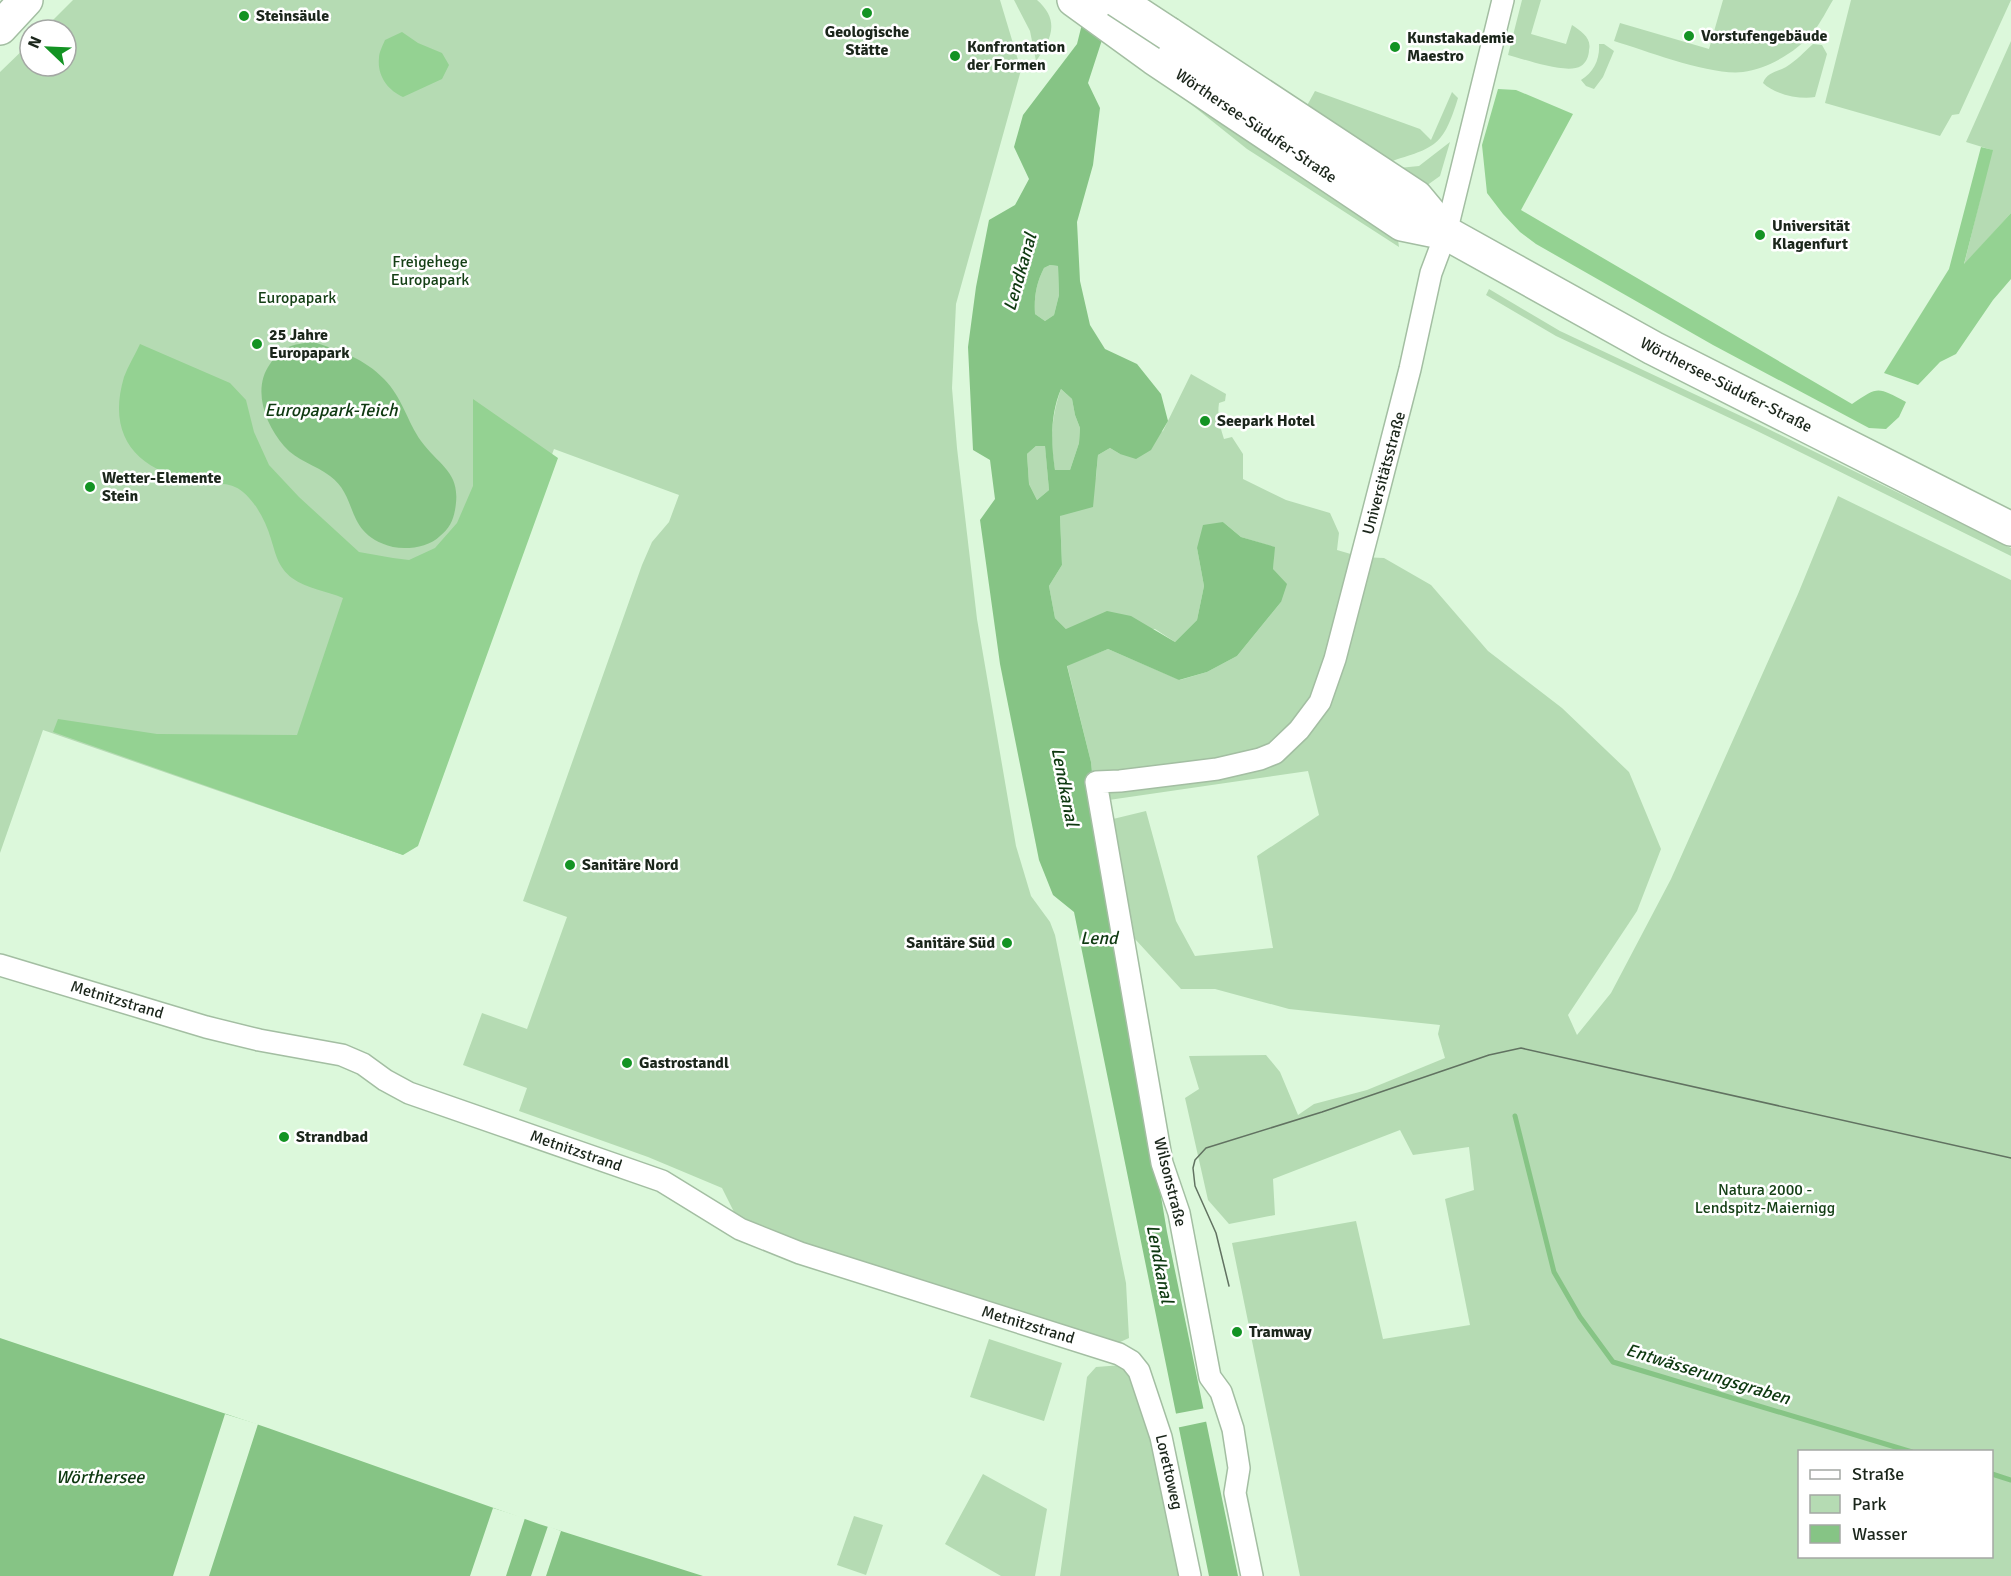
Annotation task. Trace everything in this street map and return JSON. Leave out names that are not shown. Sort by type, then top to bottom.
[{"type":"main road","points":[[0,28],[26,0]]},
{"type":"main road","name":"Wörthersee-Südufer-Straße","points":[[1074,0],[1161,46],[1416,197],[1446,233],[1653,348],[2011,529]]},
{"type":"main road","name":"Wörthersee-Südufer-Straße","points":[[1125,11],[1161,46]]},
{"type":"street","points":[[1125,11],[1139,0]]},
{"type":"street","name":"Universitätsstraße","points":[[1096,782],[1217,770],[1260,759],[1275,753],[1299,730],[1320,702],[1335,659],[1374,510],[1410,369],[1431,273],[1446,233],[1503,0]]},
{"type":"street","name":"Wilsonstraße","points":[[1096,782],[1162,1163],[1179,1213],[1210,1377],[1221,1392],[1233,1429],[1239,1468],[1235,1493],[1252,1576]]},
{"type":"street","name":"Metnitzstrand","points":[[0,965],[206,1027],[259,1040],[342,1055],[409,1093],[662,1181],[740,1229],[800,1253],[1119,1354],[1131,1361],[1138,1371]]},
{"type":"street","name":"Lorettoweg","points":[[1138,1371],[1161,1437],[1191,1576]]},
{"type":"green space","name":"Europapark","points":[[73,0],[1000,0],[1021,70],[956,304],[952,388],[957,448],[977,619],[1016,846],[1031,896],[1050,922],[1055,935],[1126,1283],[1129,1338],[1118,1343],[1103,1340],[805,1244],[735,1214],[722,1188],[648,1157],[519,1111],[527,1088],[463,1065],[482,1013],[527,1029],[567,917],[523,901],[642,565],[652,542],[669,522],[679,495],[554,449],[403,855],[43,730],[0,853],[0,72],[18,55],[18,78],[78,78],[78,18],[55,18]]},
{"type":"green space","points":[[1014,0],[1037,0],[1049,15],[1051,30],[1046,45],[1036,61],[1030,31]]},
{"type":"green space","points":[[1522,0],[1541,0],[1531,34],[1566,44],[1572,25],[1585,35],[1589,46],[1588,57],[1583,65],[1566,69],[1556,68],[1508,55]]},
{"type":"green space","points":[[1723,0],[1833,0],[1817,27],[1800,45],[1772,63],[1743,72],[1697,67],[1614,41],[1620,23],[1709,49]]},
{"type":"green space","points":[[1851,0],[2011,0],[1959,114],[1952,115],[1940,136],[1825,103]]},
{"type":"green space","points":[[2011,41],[2011,213],[1964,265],[1992,150],[1966,142]]},
{"type":"green space","points":[[1599,44],[1604,44],[1614,51],[1603,77],[1594,89],[1586,86],[1581,80],[1595,65]]},
{"type":"green space","points":[[1813,44],[1822,45],[1827,54],[1815,97],[1802,98],[1788,95],[1763,83],[1770,74],[1790,65]]},
{"type":"green space","points":[[1315,91],[1420,129],[1431,140],[1452,92],[1458,98],[1448,127],[1436,143],[1418,153],[1389,162],[1304,111]]},
{"type":"green space","points":[[1177,93],[1398,240],[1399,247],[1247,149]]},
{"type":"green space","points":[[1450,142],[1440,176],[1426,186],[1389,169],[1419,166]]},
{"type":"green space","points":[[1050,265],[1058,266],[1059,295],[1054,315],[1045,321],[1035,314],[1035,296],[1044,268]]},
{"type":"green space","points":[[1489,289],[1560,331],[1758,424],[2011,548],[2011,556],[1755,430],[1556,336],[1486,295]]},
{"type":"green space","name":"Natura 2000 - Lendspitz-Maiernigg","points":[[1191,374],[1226,394],[1225,401],[1219,403],[1219,421],[1224,439],[1232,437],[1243,454],[1243,479],[1286,500],[1330,513],[1339,533],[1337,550],[1361,557],[1384,558],[1431,585],[1488,651],[1562,708],[1629,772],[1661,849],[1637,911],[1568,1015],[1577,1035],[1611,993],[1671,879],[1798,594],[1838,496],[2011,580],[2011,1576],[1300,1576],[1232,1243],[1356,1221],[1383,1339],[1470,1325],[1445,1199],[1474,1190],[1469,1147],[1413,1155],[1400,1130],[1273,1179],[1275,1215],[1229,1224],[1208,1200],[1185,1098],[1199,1089],[1189,1056],[1266,1055],[1280,1072],[1298,1115],[1314,1104],[1367,1090],[1445,1058],[1438,1034],[1440,1025],[1289,1009],[1215,989],[1181,989],[1135,939],[1113,819],[1146,811],[1176,921],[1195,956],[1273,948],[1257,856],[1319,815],[1308,771],[1095,802],[1091,762],[1067,665],[1108,649],[1180,680],[1207,672],[1237,656],[1281,602],[1273,569],[1274,547],[1241,537],[1223,522],[1197,548],[1204,586],[1197,620],[1175,642],[1155,629],[1066,629],[1055,618],[1049,586],[1062,565],[1060,516],[1096,477],[1098,455],[1110,448],[1120,454],[1163,431]]},
{"type":"green space","points":[[1061,389],[1072,399],[1080,428],[1079,443],[1070,470],[1055,470],[1053,459],[1053,419]]},
{"type":"green space","points":[[1045,445],[1049,490],[1037,500],[1029,484],[1027,454],[1036,446]]},
{"type":"green space","points":[[989,1339],[1062,1363],[1044,1421],[970,1397]]},
{"type":"green space","points":[[1122,1365],[1136,1375],[1181,1576],[1060,1576],[1087,1377],[1096,1367]]},
{"type":"green space","points":[[983,1474],[1047,1509],[1035,1576],[1001,1576],[945,1544]]},
{"type":"green space","points":[[854,1516],[883,1525],[866,1575],[837,1565]]},
{"type":"shaded area","points":[[402,32],[418,43],[442,53],[449,65],[442,79],[403,97],[385,82],[379,65],[380,53],[385,40]]},
{"type":"shaded area","points":[[1498,89],[1516,90],[1573,114],[1521,210],[1852,404],[1878,391],[1889,393],[1906,402],[1899,417],[1886,429],[1869,428],[1713,345],[1536,244],[1520,232],[1487,193],[1482,145]]},
{"type":"shaded area","points":[[1981,147],[1993,150],[1964,264],[2011,213],[2011,279],[1993,300],[1956,354],[1940,362],[1918,385],[1884,373],[1949,269]]},
{"type":"shaded area","points":[[140,344],[230,383],[246,400],[254,432],[269,465],[299,497],[359,552],[409,560],[435,548],[457,523],[473,486],[473,399],[558,458],[418,846],[403,855],[53,732],[58,719],[157,734],[297,735],[343,598],[304,585],[287,574],[278,560],[260,514],[253,502],[238,488],[226,484],[195,482],[175,477],[143,460],[131,448],[119,417],[120,399],[124,377]]},
{"type":"water","points":[[1088,0],[1115,0],[1088,83],[1100,108],[1093,165],[1077,222],[1080,281],[1090,325],[1105,349],[1137,364],[1161,394],[1168,421],[1151,450],[1136,459],[1110,448],[1098,455],[1093,507],[1060,516],[1062,565],[1049,586],[1055,618],[1066,629],[1107,611],[1131,616],[1175,642],[1197,620],[1204,586],[1197,548],[1203,525],[1223,522],[1241,537],[1275,547],[1273,569],[1287,584],[1281,602],[1237,656],[1207,672],[1179,680],[1108,649],[1067,666],[1091,762],[1095,802],[1167,1232],[1238,1576],[1209,1576],[1074,912],[1053,895],[1039,860],[1000,664],[980,520],[995,499],[990,460],[973,450],[968,347],[976,287],[989,220],[1015,205],[1029,179],[1014,147],[1023,115],[1077,44]],"holes":[[[1050,265],[1058,266],[1059,295],[1054,315],[1045,321],[1035,314],[1035,296],[1044,268]],[[1061,389],[1072,399],[1080,428],[1079,443],[1070,470],[1055,470],[1052,429]],[[1036,446],[1045,446],[1049,490],[1037,500],[1029,484],[1027,454]]]},
{"type":"water","name":"Europapark-Teich","points":[[313,342],[342,352],[377,372],[395,393],[421,441],[448,471],[455,487],[454,514],[448,528],[435,540],[418,547],[393,547],[366,534],[339,485],[325,472],[289,451],[277,437],[263,406],[262,384],[265,374],[273,359],[284,349]]},
{"type":"water","name":"Wörthersee","points":[[0,1338],[268,1428],[539,1524],[703,1576],[0,1576]]},
{"type":"pier","points":[[1206,1408],[1209,1421],[1176,1428],[1174,1414]]},
{"type":"pier","points":[[225,1414],[258,1424],[209,1576],[173,1576]]},
{"type":"pier","points":[[493,1508],[525,1518],[506,1576],[470,1576]]},
{"type":"pier","points":[[548,1526],[561,1531],[546,1576],[531,1576]]},
{"type":"waterway","name":"Entwässerungsgraben","points":[[1515,1116],[1554,1272],[1580,1317],[1613,1362],[1905,1450]]},
{"type":"waterway","name":"Entwässerungsgraben","points":[[1993,1474],[2011,1480]]},
{"type":"tram line","points":[[1229,1286],[1216,1233],[1195,1186],[1193,1168],[1195,1160],[1206,1148],[1322,1112],[1489,1055],[1521,1048],[2011,1158]]},
{"type":"place","name":"Geologische Stätte","points":[[867,13]]},
{"type":"place","name":"Steinsäule","points":[[244,16]]},
{"type":"place","name":"Vorstufengebäude","points":[[1689,36]]},
{"type":"place","name":"Kunstakademie Maestro","points":[[1395,47]]},
{"type":"place","name":"Konfrontation der Formen","points":[[955,56]]},
{"type":"place","name":"Universität Klagenfurt","points":[[1760,235]]},
{"type":"place","name":"25 Jahre Europapark","points":[[257,344]]},
{"type":"place","name":"Seepark Hotel","points":[[1205,421]]},
{"type":"place","name":"Wetter-Elemente Stein","points":[[90,487]]},
{"type":"place","name":"Sanitäre Nord","points":[[570,865]]},
{"type":"place","name":"Sanitäre Süd","points":[[1007,943]]},
{"type":"place","name":"Gastrostandl","points":[[627,1063]]},
{"type":"place","name":"Strandbad","points":[[284,1137]]},
{"type":"place","name":"Tramway","points":[[1237,1332]]},
{"type":"park label","name":"Freigehege Europapark","points":[[430,271]]},
{"type":"water label","name":"Lendkanal","points":[[1020,272]]},
{"type":"water label","name":"Lendkanal","points":[[1065,787]]},
{"type":"water label","name":"Lend","points":[[1099,938]]},
{"type":"water label","name":"Lendkanal","points":[[1160,1264]]}]
